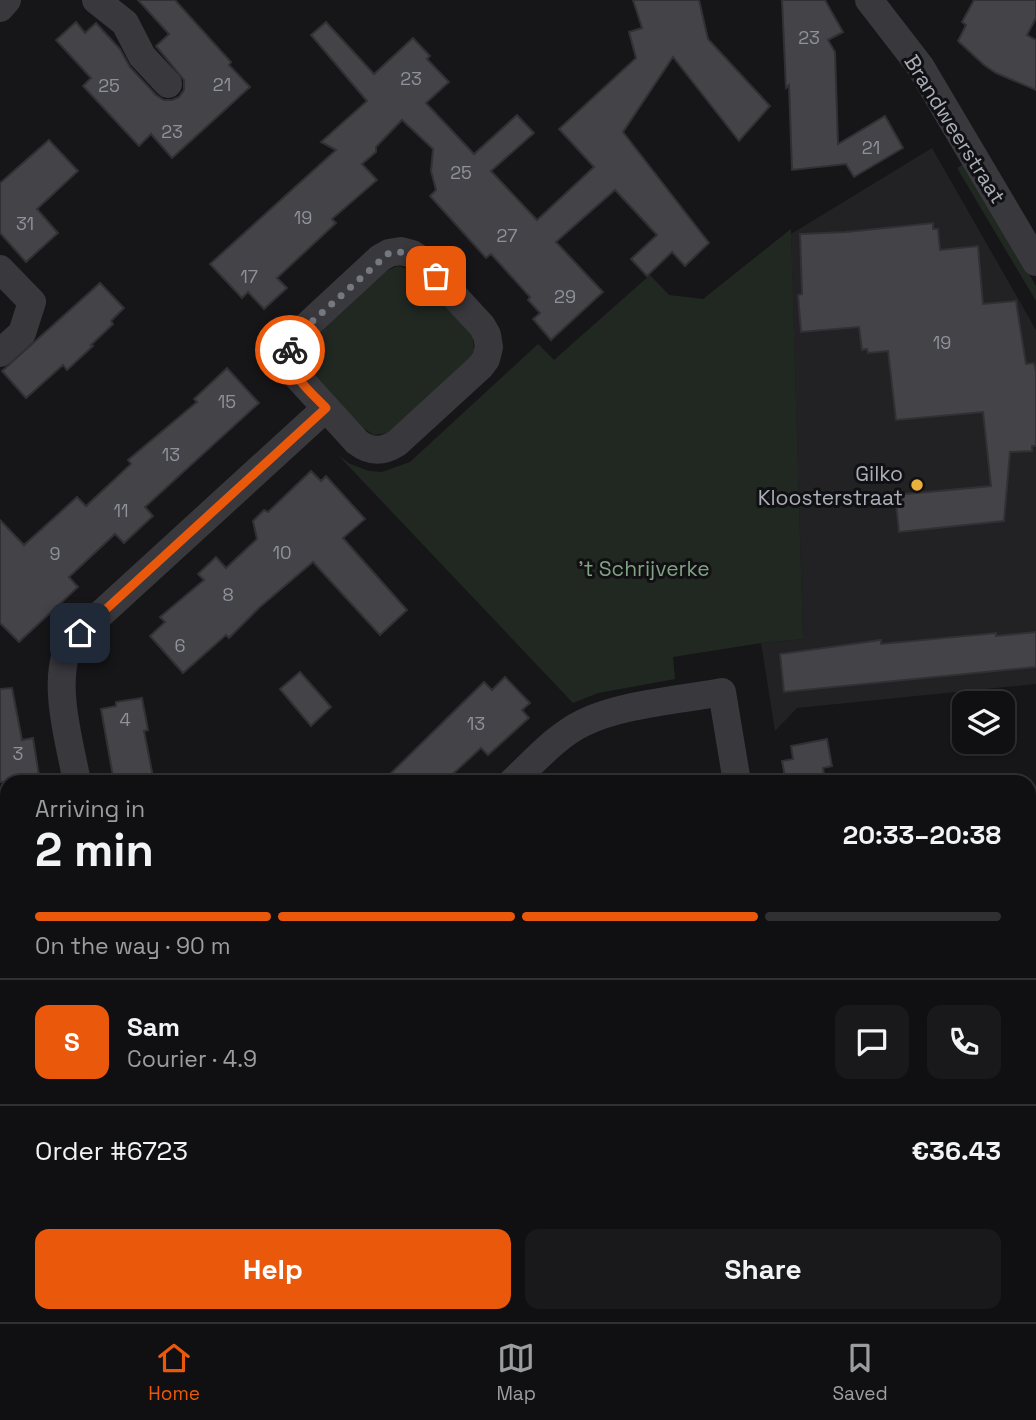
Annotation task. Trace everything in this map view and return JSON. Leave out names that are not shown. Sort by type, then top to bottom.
[{"type":"street","points":[[0,8],[7,0]]},
{"type":"street","points":[[96,0],[125,23],[142,56],[168,84]]},
{"type":"street","name":"Brandweerstraat","points":[[869,0],[920,66],[1036,262]]},
{"type":"street","points":[[401,251],[421,260],[482,326],[487,335],[489,347],[486,359],[480,367],[388,449],[365,448],[326,408],[290,366],[292,343],[298,334],[380,258],[389,253],[401,251]]},
{"type":"street","points":[[0,269],[32,302],[22,333],[0,353]]},
{"type":"street","points":[[76,775],[62,693],[62,668],[68,648],[80,633],[326,408]]},
{"type":"street","points":[[520,775],[555,742],[583,723],[615,711],[722,692],[736,775]]},
{"type":"shaded area","name":"Gilko Kloosterstraat","points":[[932,148],[1036,330],[1036,684],[797,708],[775,731],[761,643],[803,639],[791,234]]},
{"type":"green space","points":[[964,164],[1036,286],[1036,301],[957,168]]},
{"type":"green space","name":"'t Schrijverke","points":[[791,229],[803,639],[673,657],[675,679],[598,693],[573,703],[338,455],[350,464],[369,471],[382,472],[410,462],[538,344],[554,360],[650,275],[669,295],[703,299]]},
{"type":"green space","points":[[398,266],[414,271],[473,337],[474,352],[469,360],[387,433],[374,435],[363,428],[310,370],[305,353],[310,342],[386,271]]},
{"type":"building","points":[[138,0],[175,0],[250,87],[172,158],[151,134],[139,146],[83,86],[91,78],[56,40],[76,22],[85,33],[96,23],[156,95],[164,100],[179,97],[184,90],[184,80],[156,46],[169,34]]},
{"type":"building","points":[[633,0],[699,0],[708,39],[770,106],[739,141],[673,57],[623,132],[709,243],[685,266],[672,252],[647,276],[631,259],[657,235],[615,190],[556,242],[603,292],[551,340],[533,319],[540,313],[528,300],[530,297],[491,254],[486,258],[430,196],[436,190],[431,171],[433,149],[402,120],[376,147],[376,152],[362,164],[377,180],[332,219],[336,223],[277,278],[287,288],[264,309],[248,292],[242,298],[210,264],[336,150],[321,142],[367,101],[311,35],[326,22],[374,74],[413,38],[430,56],[427,59],[449,82],[426,103],[474,154],[517,115],[534,133],[491,171],[537,220],[594,167],[559,129],[636,58],[629,32],[642,28]]},
{"type":"building","points":[[782,0],[825,0],[843,32],[828,40],[835,52],[838,144],[885,116],[903,148],[854,177],[846,164],[792,170]]},
{"type":"building","points":[[974,0],[1036,0],[1036,18],[1027,35],[1036,40],[1036,90],[996,73],[958,41],[966,25],[962,22]]},
{"type":"building","points":[[49,140],[78,171],[37,209],[58,233],[26,262],[0,233],[0,183]]},
{"type":"building","points":[[933,223],[933,229],[938,229],[940,250],[978,246],[983,304],[1016,301],[1026,364],[1034,363],[1036,371],[1036,446],[1032,446],[1032,451],[1010,452],[1004,521],[899,532],[895,495],[991,486],[983,412],[896,420],[888,351],[868,353],[867,349],[862,350],[859,327],[801,332],[798,295],[802,294],[800,234]]},
{"type":"building","points":[[100,283],[124,308],[111,321],[113,324],[91,345],[93,346],[67,370],[63,365],[26,398],[2,371]]},
{"type":"building","points":[[227,368],[259,403],[145,507],[153,516],[124,543],[115,534],[69,577],[78,587],[19,642],[0,623],[0,520],[24,545],[77,497],[86,506],[131,464],[128,460],[197,402],[194,399]]},
{"type":"building","points":[[311,471],[321,481],[326,476],[365,519],[343,538],[407,610],[380,635],[313,562],[260,607],[229,638],[226,635],[183,673],[150,636],[165,622],[160,617],[204,580],[198,574],[216,557],[226,568],[257,539],[253,521],[264,510],[268,512]]},
{"type":"building","points":[[1036,632],[1036,667],[784,692],[780,654],[881,640],[881,644]]},
{"type":"building","points":[[300,672],[331,707],[311,726],[280,689]]},
{"type":"building","points":[[505,677],[530,703],[522,710],[529,718],[488,755],[481,748],[452,775],[389,775],[484,682],[492,690]]},
{"type":"building","points":[[12,688],[22,740],[33,738],[39,775],[0,775],[0,689]]},
{"type":"building","points":[[142,698],[148,730],[144,731],[153,775],[113,775],[101,709],[116,706],[116,702]]},
{"type":"building","points":[[827,739],[832,766],[823,768],[824,775],[785,775],[782,761],[793,759],[791,746]]},
{"type":"way so far","points":[[290,350],[298,334],[380,258],[389,253],[401,251],[412,254],[436,276]]},
{"type":"place","name":"Gilko Kloosterstraat","points":[[917,485]]},
{"type":"route","points":[[80,633],[326,408],[290,366],[290,350]]}]
